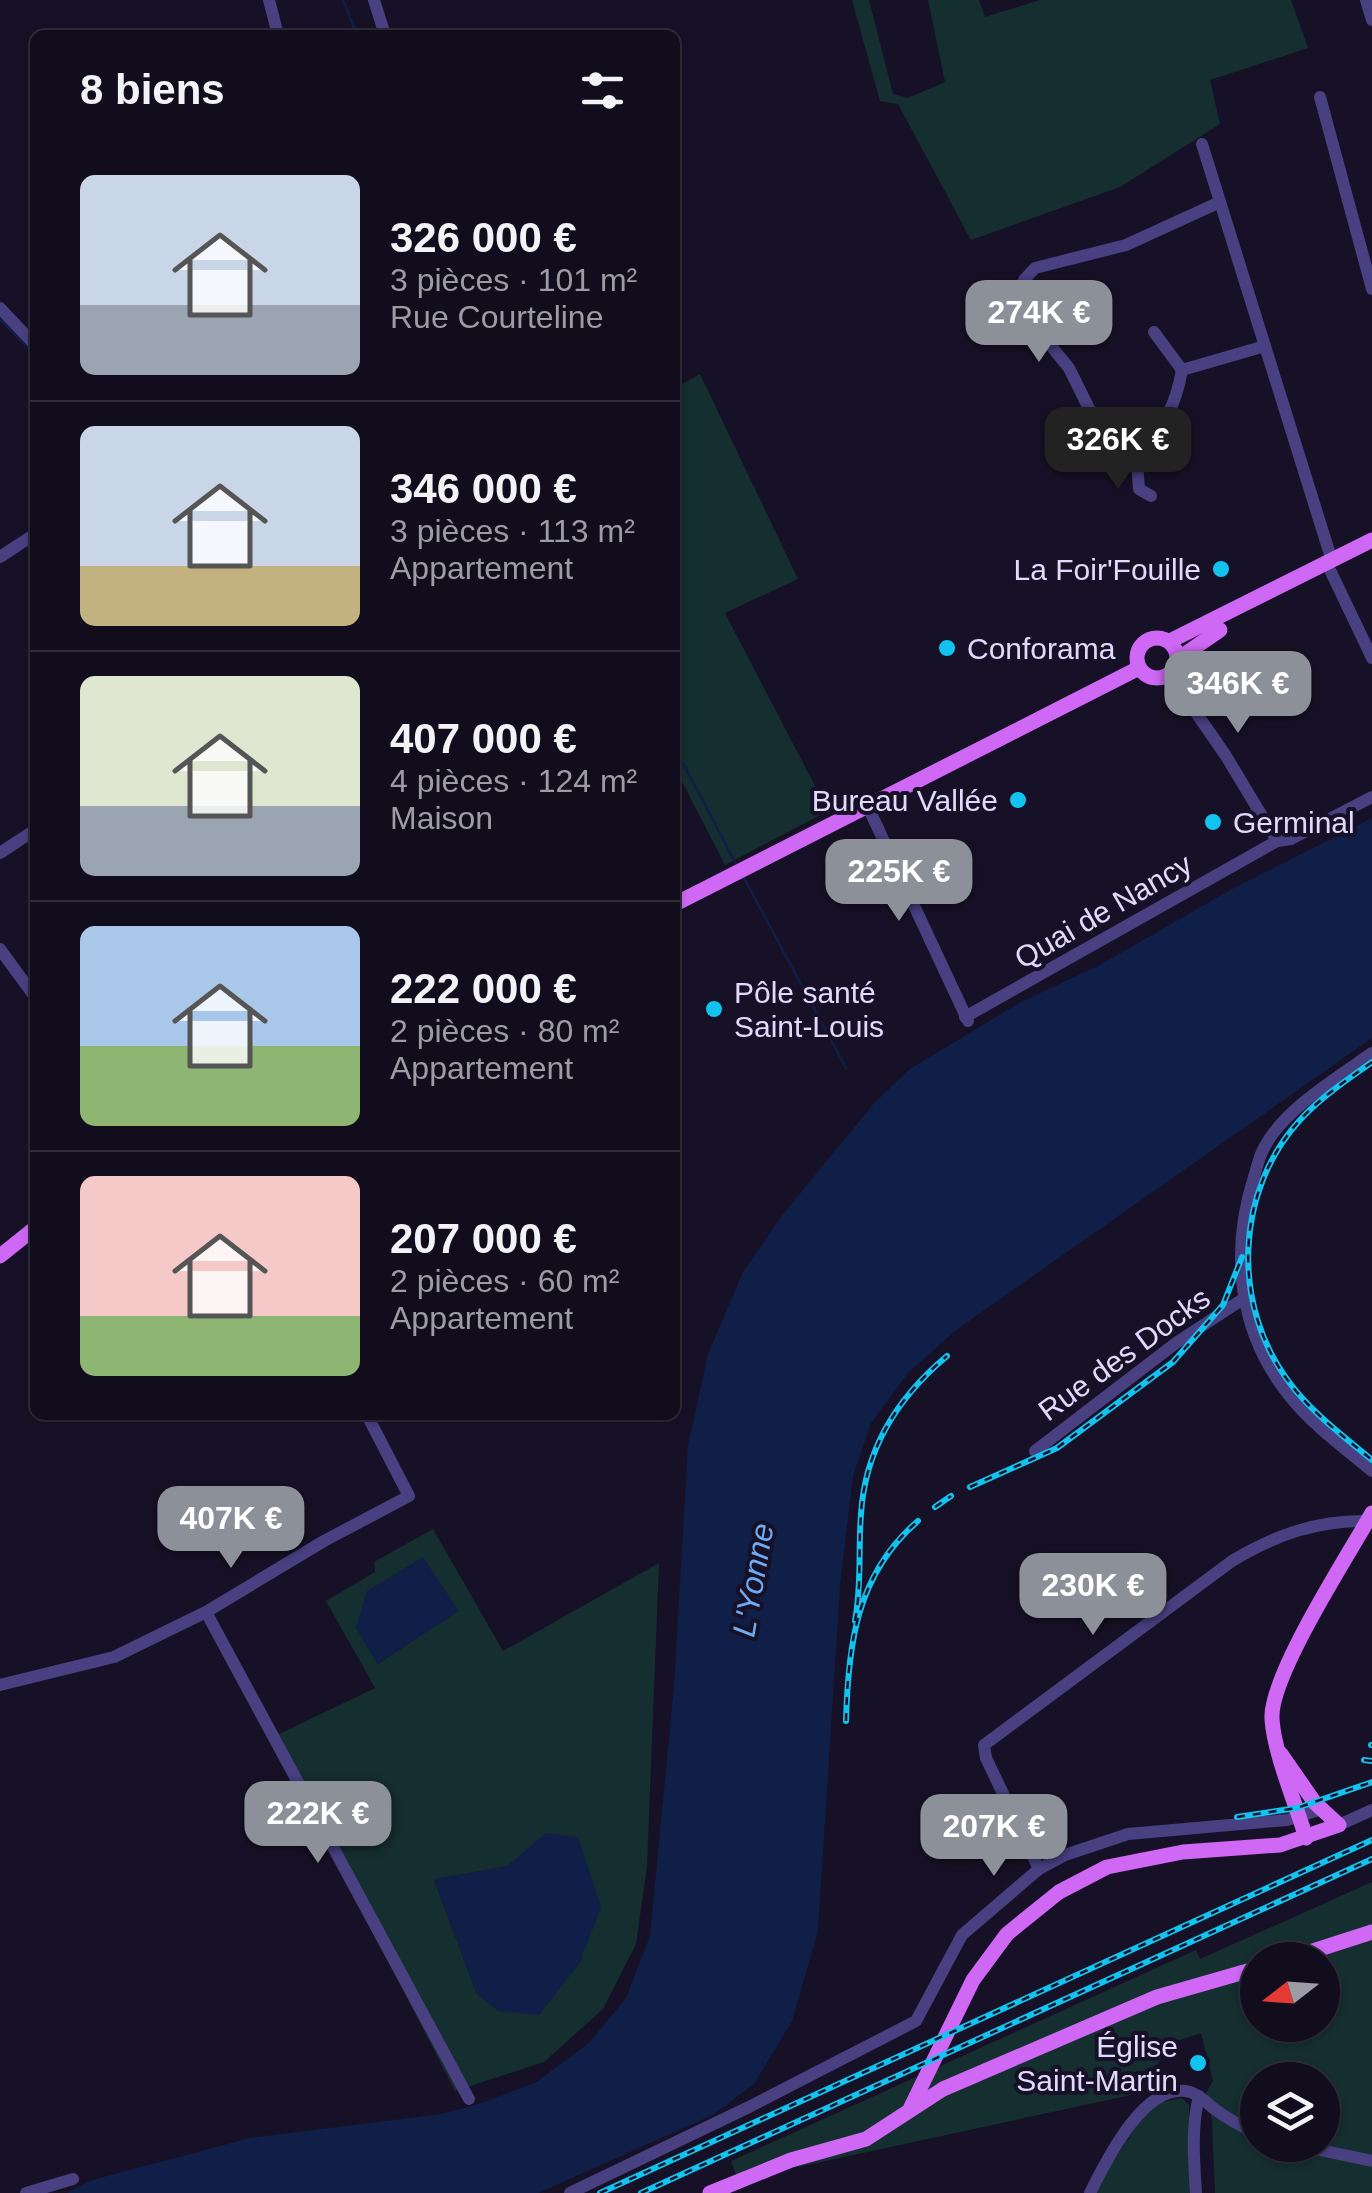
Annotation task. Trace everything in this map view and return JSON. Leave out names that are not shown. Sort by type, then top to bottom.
[{"type":"main road","points":[[1372,540],[1331,567],[1204,639],[1178,659],[1170,675],[1156,679],[1139,668],[1138,653],[1147,640],[1170,642],[1331,567],[1372,551]]},
{"type":"main road","points":[[1170,642],[1178,659]]},
{"type":"main road","points":[[680,901],[1139,668]]},
{"type":"main road","points":[[0,1256],[27,1241]]},
{"type":"main road","points":[[1306,1838],[1272,1722],[1278,1685],[1370,1517]]},
{"type":"main road","points":[[911,2107],[938,2059],[972,1980],[1007,1934],[1059,1892],[1107,1868],[1158,1856],[1280,1845],[1339,1825],[1322,1810],[1281,1754]]},
{"type":"main road","points":[[1340,1942],[1372,1932]]},
{"type":"main road","points":[[710,2193],[791,2160],[866,2139],[947,2087],[1157,1997],[1240,1973]]},
{"type":"main road","points":[[938,2059],[947,2087]]},
{"type":"street","points":[[269,0],[277,30]]},
{"type":"street","points":[[374,0],[383,30]]},
{"type":"street","points":[[1366,0],[1372,20]]},
{"type":"street","points":[[1320,97],[1372,289]]},
{"type":"street","points":[[1202,144],[1331,567],[1372,658]]},
{"type":"street","points":[[1136,450],[1109,443],[1100,433],[1069,368],[1024,312],[1022,285],[1034,268],[1126,245],[1220,202]]},
{"type":"street","points":[[0,308],[30,340]]},
{"type":"street","points":[[1136,450],[1163,424],[1174,406],[1182,370],[1154,332]]},
{"type":"street","points":[[1182,370],[1265,346]]},
{"type":"street","points":[[1136,450],[1139,489],[1151,496]]},
{"type":"street","points":[[0,557],[30,537]]},
{"type":"street","points":[[1170,675],[1226,756],[1277,841]]},
{"type":"street","name":"Quai de Nancy","points":[[868,806],[967,1019],[1277,841],[1291,839],[1372,796]]},
{"type":"street","points":[[0,854],[30,833]]},
{"type":"street","points":[[0,948],[30,990]]},
{"type":"street","name":"Rue des Docks","points":[[1372,1052],[1283,1122],[1264,1147],[1248,1196],[1241,1236],[1243,1299],[1263,1354],[1303,1412],[1372,1471]]},
{"type":"street","name":"Rue des Docks","points":[[1035,1450],[1176,1343],[1243,1299]]},
{"type":"street","points":[[0,1685],[114,1657],[206,1612],[324,1541],[409,1496],[370,1420]]},
{"type":"street","points":[[1038,1869],[986,1758],[984,1745],[1232,1561],[1264,1542],[1330,1522],[1370,1517]]},
{"type":"street","points":[[206,1612],[469,2099]]},
{"type":"street","points":[[570,2193],[916,2021],[962,1934],[1038,1869],[1065,1855],[1128,1834],[1287,1820],[1322,1810]]},
{"type":"street","points":[[1339,1825],[1372,1810]]},
{"type":"street","points":[[1090,2193],[1145,2106],[1162,2097],[1185,2091],[1240,2124]]},
{"type":"street","points":[[1196,2193],[1194,2114],[1199,2096]]},
{"type":"street","points":[[1340,2154],[1372,2161]]},
{"type":"street","points":[[26,2193],[73,2179]]},
{"type":"green space","points":[[852,0],[869,0],[893,94],[908,98],[945,82],[928,0],[979,0],[985,17],[1040,0],[1291,0],[1308,48],[1210,80],[1220,124],[1120,187],[971,240],[898,104],[880,101]]},
{"type":"green space","points":[[700,374],[798,579],[725,613],[828,811],[725,865],[680,778],[680,385]]},
{"type":"green space","points":[[433,1529],[503,1651],[659,1563],[647,1866],[636,1944],[603,2009],[544,2062],[455,2091],[273,1737],[375,1688],[326,1601],[375,1572],[374,1562]],"holes":[[[458,1610],[378,1664],[356,1627]],[[507,1866],[477,1994],[434,1880]]]},
{"type":"green space","points":[[1372,1882],[1372,2193],[1215,2193],[1212,2120],[1206,2093],[1213,2081],[1201,2033],[1177,2041],[1131,2095],[738,2180],[731,2161],[1196,1950],[1200,1959]]},
{"type":"green space","points":[[1182,2098],[1189,2105],[1191,2193],[1093,2193],[1147,2110]]},
{"type":"water","name":"L'Yonne","points":[[1372,818],[1372,1038],[956,1330],[908,1373],[871,1423],[853,1476],[840,1585],[818,1931],[792,2021],[754,2084],[713,2115],[538,2193],[67,2193],[92,2180],[250,2138],[442,2114],[475,2105],[535,2083],[590,2042],[626,1998],[650,1936],[674,1686],[688,1446],[708,1354],[743,1272],[784,1213],[875,1102],[910,1069],[1021,1002],[1098,966],[1232,889]]},
{"type":"water","points":[[423,1557],[459,1611],[377,1664],[356,1627],[367,1591]]},
{"type":"water","points":[[546,1833],[578,1837],[601,1907],[579,1964],[539,2015],[498,2011],[477,1994],[434,1879],[507,1866]]},
{"type":"waterway","points":[[343,0],[355,30]]},
{"type":"waterway","points":[[0,319],[30,350]]},
{"type":"waterway","points":[[680,758],[736,864]]},
{"type":"waterway","points":[[744,878],[846,1068]]},
{"type":"railway","points":[[1372,1062],[1317,1104],[1278,1148],[1263,1180],[1248,1249],[1257,1319],[1270,1352],[1307,1403],[1372,1460]]},
{"type":"railway","points":[[970,1487],[1057,1448],[1173,1362],[1223,1305],[1242,1257]]},
{"type":"railway","points":[[855,1621],[861,1514],[869,1468],[899,1407],[947,1356]]},
{"type":"railway","points":[[935,1507],[951,1496]]},
{"type":"railway","points":[[846,1721],[849,1666],[859,1613],[881,1564],[918,1521]]},
{"type":"railway","points":[[1364,1760],[1372,1761]]},
{"type":"railway","points":[[1237,1817],[1297,1808],[1372,1782]]},
{"type":"railway","points":[[600,2193],[1372,1840]]},
{"type":"railway","points":[[641,2193],[1372,1859]]},
{"type":"place","name":"La Foir'Fouille","points":[[1221,569]]},
{"type":"place","name":"Conforama","points":[[947,648]]},
{"type":"place","name":"Bureau Vallée","points":[[1018,800]]},
{"type":"place","name":"Germinal","points":[[1213,822]]},
{"type":"place","name":"Pôle santé Saint-Louis","points":[[714,1009]]},
{"type":"place","name":"Église Saint-Martin","points":[[1198,2063]]}]
